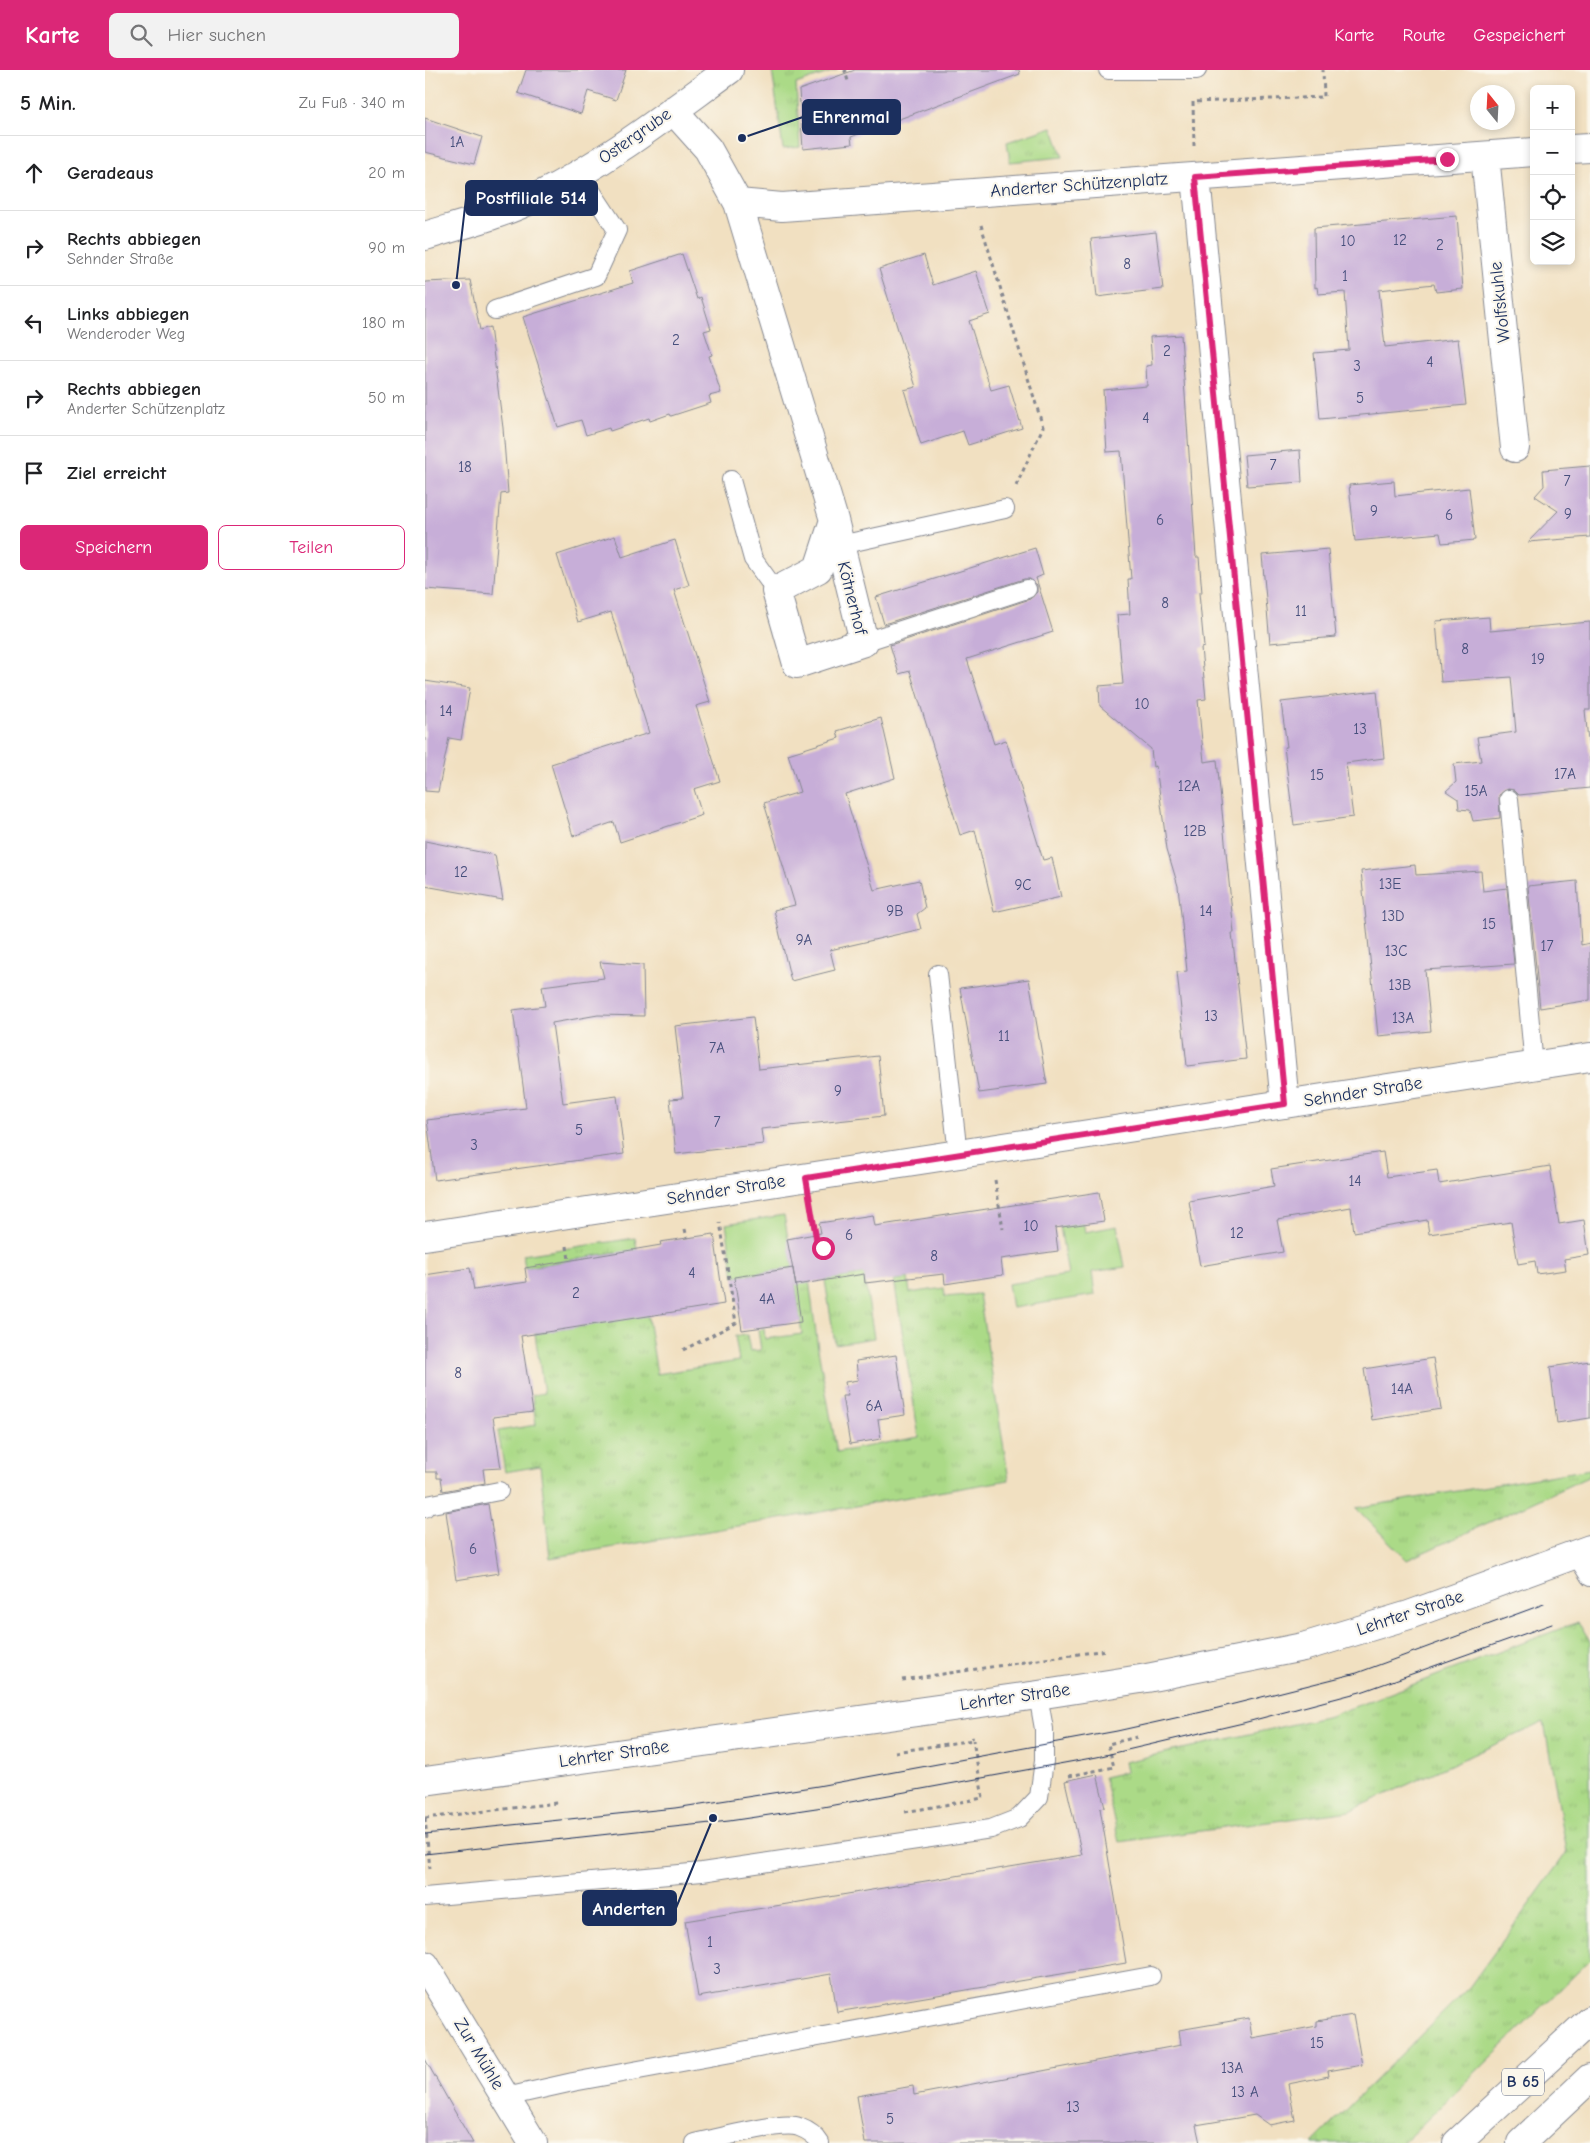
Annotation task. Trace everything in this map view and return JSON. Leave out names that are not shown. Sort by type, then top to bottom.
[{"type":"main road","name":"Ostergrube","points":[[425,236],[490,216],[538,196],[580,174],[729,70]]},
{"type":"main road","points":[[673,110],[708,149],[738,203]]},
{"type":"main road","points":[[1575,150],[1590,148]]},
{"type":"main road","name":"Anderter Schützenplatz","points":[[738,203],[782,207],[1530,152]]},
{"type":"main road","name":"Wolfskuhle","points":[[1485,156],[1515,448]]},
{"type":"main road","points":[[1195,177],[1285,1104]]},
{"type":"main road","name":"Kötnerhof","points":[[738,203],[837,532],[864,642],[797,664],[776,591],[818,569],[837,532]]},
{"type":"main road","name":"Sehnder Straße","points":[[425,1236],[1590,1057]]},
{"type":"main road","name":"Lehrter Straße","points":[[425,1780],[1038,1695],[1147,1678],[1303,1647],[1409,1616],[1585,1560]]},
{"type":"main road","name":"Zur Mühle","points":[[425,1965],[533,2143]]},
{"type":"main road","name":"B 65","points":[[1457,2143],[1590,2020]]},
{"type":"main road","name":"B 65","points":[[1521,2143],[1590,2078]]},
{"type":"lane","points":[[1108,70],[1197,70]]},
{"type":"lane","points":[[495,310],[596,276],[617,230],[580,174]]},
{"type":"lane","points":[[731,480],[753,559],[776,591]]},
{"type":"lane","points":[[837,532],[1005,509]]},
{"type":"lane","points":[[864,642],[1027,589]]},
{"type":"lane","points":[[1509,799],[1534,1066]]},
{"type":"lane","points":[[938,974],[957,1155]]},
{"type":"lane","points":[[425,1508],[427,1505],[499,1491]]},
{"type":"lane","points":[[425,1897],[702,1872],[991,1829],[1019,1818],[1039,1797],[1044,1760],[1044,1729],[1038,1695]]},
{"type":"lane","points":[[506,2098],[583,2080],[1151,1976]]},
{"type":"lane","points":[[695,2143],[777,2126],[798,2126],[817,2137],[820,2143]]},
{"type":"path","points":[[847,70],[845,71],[848,81]]},
{"type":"path","points":[[1195,177],[1193,102],[1324,97],[1323,70]]},
{"type":"path","points":[[972,193],[1043,427],[1005,509]]},
{"type":"path","points":[[991,1150],[1003,1229]]},
{"type":"path","points":[[806,1178],[818,1249],[823,1248]]},
{"type":"path","points":[[683,1350],[736,1324],[716,1192]]},
{"type":"path","points":[[899,1680],[1107,1650]]},
{"type":"path","points":[[1041,1782],[1114,1767],[1108,1744],[1137,1738]]},
{"type":"path","points":[[900,1813],[983,1798],[973,1740]]},
{"type":"path","points":[[431,1871],[425,1818],[557,1804]]},
{"type":"green space","points":[[772,70],[837,70],[796,84],[800,147],[783,149]]},
{"type":"green space","points":[[1052,127],[1063,157],[1010,162],[1007,142]]},
{"type":"green space","points":[[1080,1204],[1085,1232],[1117,1226],[1125,1267],[1092,1272],[1095,1295],[1012,1308],[1008,1284],[1068,1275],[1057,1208]]},
{"type":"green space","points":[[784,1215],[793,1268],[734,1277],[726,1224]]},
{"type":"green space","points":[[635,1238],[657,1374],[739,1361],[735,1336],[747,1335],[750,1351],[761,1350],[758,1330],[764,1329],[765,1339],[802,1334],[793,1267],[807,1264],[818,1349],[837,1452],[919,1437],[894,1280],[908,1278],[910,1293],[944,1288],[945,1297],[979,1294],[1009,1480],[550,1558],[540,1466],[505,1472],[498,1431],[536,1425],[532,1395],[544,1393],[535,1334],[627,1318],[616,1252],[525,1268],[523,1255]]},
{"type":"green space","points":[[864,1274],[874,1338],[835,1344],[825,1280]]},
{"type":"green space","points":[[1590,1469],[1590,1476],[1407,1560],[1356,1508]]},
{"type":"green space","points":[[1578,1622],[1590,1642],[1590,1960],[1403,2143],[1312,2143],[1470,1986],[1567,1852],[1544,1722],[1350,1811],[1119,1842],[1104,1777],[1126,1772],[1124,1762],[1330,1716]]},
{"type":"building","points":[[526,70],[626,70],[616,100],[588,91],[581,114],[518,93]]},
{"type":"building","points":[[855,70],[1019,70],[1020,74],[851,137],[852,144],[803,149],[799,90]]},
{"type":"building","points":[[425,118],[482,137],[474,164],[425,152]]},
{"type":"building","points":[[1457,216],[1463,289],[1436,292],[1434,284],[1379,290],[1385,347],[1458,339],[1466,405],[1320,419],[1314,353],[1349,350],[1345,292],[1318,294],[1317,287],[1315,288],[1314,228]]},
{"type":"building","points":[[1156,232],[1163,289],[1097,297],[1091,239]]},
{"type":"building","points":[[682,254],[697,299],[701,297],[711,329],[704,331],[712,355],[709,356],[721,393],[709,396],[711,403],[671,416],[670,414],[650,421],[649,418],[610,431],[609,428],[586,435],[581,420],[558,427],[523,317],[633,283],[630,271]]},
{"type":"building","points":[[924,255],[933,285],[976,271],[990,314],[969,321],[991,390],[1009,385],[1022,428],[968,445],[963,431],[921,445],[904,390],[916,387],[879,269]]},
{"type":"building","points":[[470,280],[480,330],[490,327],[503,428],[508,493],[501,494],[493,594],[425,589],[425,282]]},
{"type":"building","points":[[1181,335],[1196,557],[1199,557],[1202,593],[1199,593],[1204,647],[1201,648],[1206,699],[1198,700],[1204,762],[1217,760],[1234,933],[1232,933],[1246,1059],[1187,1066],[1177,972],[1187,971],[1178,886],[1167,849],[1156,766],[1153,767],[1151,749],[1100,706],[1099,686],[1123,684],[1117,615],[1130,614],[1128,579],[1131,579],[1121,451],[1107,452],[1103,390],[1147,386],[1146,366],[1152,365],[1150,337]]},
{"type":"building","points":[[1300,450],[1302,482],[1247,486],[1244,455]]},
{"type":"building","points":[[1590,466],[1590,537],[1528,542],[1558,511],[1535,496],[1544,486],[1543,470]]},
{"type":"building","points":[[1394,481],[1395,496],[1469,488],[1475,540],[1442,543],[1440,533],[1355,541],[1349,485]]},
{"type":"building","points":[[615,536],[622,557],[675,540],[689,585],[674,590],[710,702],[696,706],[720,781],[694,789],[702,815],[620,842],[614,822],[573,836],[551,764],[649,733],[611,612],[578,622],[557,555]]},
{"type":"building","points":[[1035,548],[1043,575],[1036,578],[1053,632],[967,659],[994,744],[1006,740],[1043,860],[1052,858],[1061,897],[994,912],[975,830],[960,835],[910,671],[899,674],[890,645],[1030,599],[1037,592],[1037,585],[1030,579],[1024,579],[884,624],[876,597]]},
{"type":"building","points":[[1328,549],[1336,637],[1270,643],[1262,555]]},
{"type":"building","points":[[1489,617],[1490,631],[1590,622],[1590,710],[1585,710],[1590,761],[1590,788],[1519,795],[1514,790],[1508,789],[1499,795],[1500,818],[1473,821],[1470,810],[1459,809],[1458,799],[1446,791],[1456,782],[1454,764],[1481,761],[1477,737],[1516,732],[1511,677],[1441,682],[1436,621]]},
{"type":"building","points":[[425,681],[470,688],[461,740],[449,738],[438,792],[425,791]]},
{"type":"building","points":[[1377,691],[1384,758],[1346,763],[1353,817],[1294,825],[1284,747],[1287,747],[1281,702]]},
{"type":"building","points":[[881,718],[895,778],[845,794],[874,890],[919,880],[925,908],[917,914],[921,929],[830,950],[835,970],[791,981],[774,910],[795,905],[764,803],[800,792],[788,754],[839,738],[837,731]]},
{"type":"building","points":[[425,841],[495,855],[503,900],[425,886]]},
{"type":"building","points":[[1415,865],[1416,875],[1481,871],[1483,891],[1507,888],[1514,964],[1425,970],[1431,1031],[1378,1036],[1361,871]]},
{"type":"building","points":[[1577,881],[1581,945],[1590,943],[1590,1000],[1540,1008],[1528,886]]},
{"type":"building","points":[[600,962],[643,965],[644,1016],[598,1015],[552,1023],[563,1103],[617,1096],[624,1154],[435,1180],[427,1120],[526,1108],[513,1010],[545,1006],[542,986],[604,978]]},
{"type":"building","points":[[1029,979],[1047,1084],[979,1093],[960,988]]},
{"type":"building","points":[[753,1017],[759,1069],[878,1056],[884,1116],[761,1129],[763,1144],[676,1154],[670,1099],[683,1098],[675,1026]]},
{"type":"building","points":[[1383,1152],[1387,1177],[1437,1170],[1439,1184],[1550,1166],[1559,1224],[1584,1220],[1589,1255],[1564,1259],[1566,1270],[1537,1274],[1535,1261],[1518,1264],[1511,1222],[1429,1234],[1427,1220],[1354,1232],[1351,1207],[1277,1220],[1283,1252],[1200,1266],[1189,1201],[1274,1186],[1271,1169]]},
{"type":"building","points":[[1099,1192],[1104,1221],[1055,1228],[1058,1251],[1001,1259],[1003,1275],[945,1284],[944,1274],[865,1283],[864,1274],[796,1285],[787,1239],[821,1233],[819,1223],[873,1215],[875,1226]]},
{"type":"building","points":[[714,1234],[724,1304],[521,1336],[533,1412],[493,1417],[501,1468],[483,1469],[485,1483],[443,1491],[441,1478],[437,1478],[437,1472],[425,1472],[425,1275],[470,1268],[474,1290],[527,1282],[525,1268],[661,1245],[660,1242]]},
{"type":"building","points":[[793,1268],[801,1322],[742,1330],[734,1277]]},
{"type":"building","points":[[896,1355],[905,1415],[878,1419],[881,1439],[850,1444],[842,1396],[848,1396],[845,1382],[858,1380],[856,1361]]},
{"type":"building","points":[[1433,1358],[1441,1409],[1372,1420],[1364,1369]]},
{"type":"building","points":[[1590,1361],[1590,1418],[1557,1423],[1550,1367]]},
{"type":"building","points":[[488,1504],[499,1573],[456,1580],[446,1512]]},
{"type":"building","points":[[1097,1774],[1105,1807],[1100,1808],[1126,1963],[837,2012],[831,1974],[698,1997],[685,1921],[1082,1855],[1065,1781]]},
{"type":"building","points":[[1353,2015],[1362,2065],[1328,2071],[1329,2076],[1288,2084],[1295,2120],[1269,2125],[1255,2115],[1196,2125],[1200,2143],[865,2143],[857,2096],[913,2086],[914,2095],[1181,2045],[1179,2030],[1249,2018],[1252,2038],[1317,2026],[1317,2021]]},
{"type":"building","points":[[425,2059],[455,2112],[473,2143],[425,2143]]},
{"type":"tram line","points":[[425,1834],[675,1808],[818,1786],[1117,1731],[1357,1673],[1544,1604]]},
{"type":"tram line","points":[[425,1854],[729,1821],[823,1807],[1097,1757],[1243,1723],[1364,1691],[1552,1624]]},
{"type":"place","name":"Ehrenmal","points":[[742,138]]},
{"type":"place","name":"Postfiliale 514","points":[[456,285]]},
{"type":"place","name":"Anderten","points":[[713,1818]]},
{"type":"route","points":[[823,1248],[818,1249],[806,1178],[1285,1104],[1195,177],[1447,159]]}]
